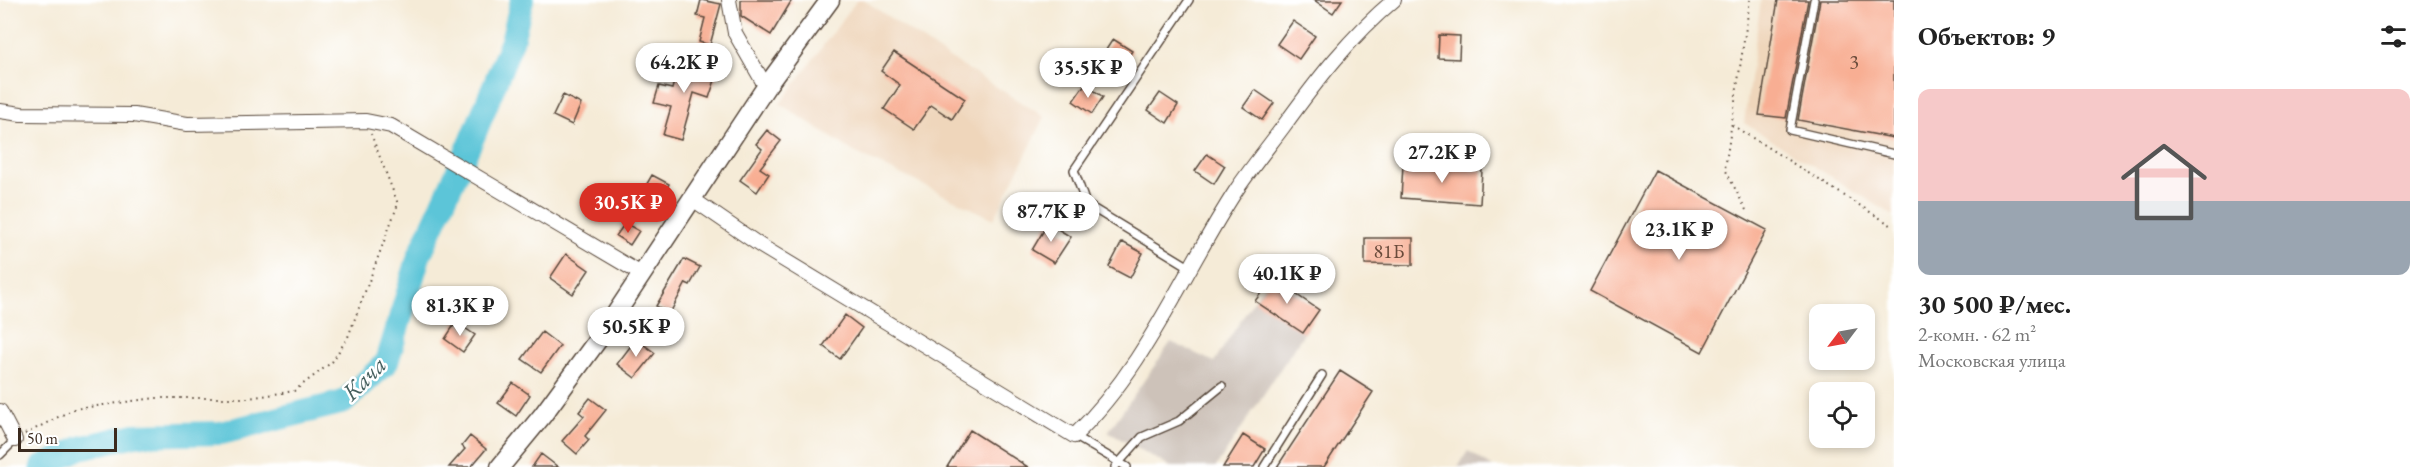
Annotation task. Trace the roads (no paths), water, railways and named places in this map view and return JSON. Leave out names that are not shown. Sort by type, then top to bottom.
[{"type":"street","points":[[729,0],[735,33],[766,87]]},
{"type":"street","points":[[500,467],[542,416],[643,275],[691,198],[766,87],[830,0]]},
{"type":"street","points":[[691,198],[761,246],[1074,436],[1104,406],[1152,336],[1237,189],[1318,80],[1364,25],[1394,0]]},
{"type":"street","points":[[0,111],[21,114],[134,115],[187,123],[366,121],[391,126],[643,275]]},
{"type":"street","points":[[0,411],[15,440]]},
{"type":"lane","points":[[1189,0],[1074,170],[1086,204],[1191,268]]},
{"type":"lane","points":[[1814,0],[1790,130],[1894,154]]},
{"type":"lane","points":[[1264,467],[1322,375]]},
{"type":"lane","points":[[1117,465],[1142,437],[1179,421],[1222,386]]},
{"type":"lane","points":[[1074,436],[1117,465],[1127,467]]},
{"type":"lane","points":[[0,455],[15,440]]},
{"type":"waterway","name":"Кача","points":[[42,467],[80,448],[135,435],[221,433],[344,402],[387,362],[419,256],[474,135],[512,41],[522,0]]}]
